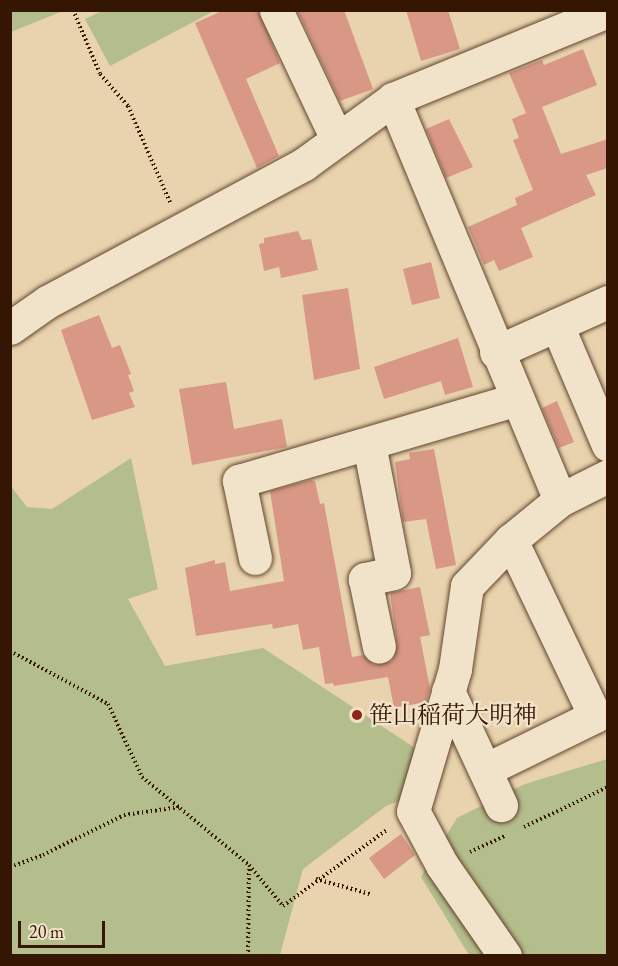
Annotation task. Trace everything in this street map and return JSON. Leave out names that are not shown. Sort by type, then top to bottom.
[{"type":"street","points":[[276,10],[337,139]]},
{"type":"street","points":[[10,328],[46,302],[181,227],[304,164],[393,99],[608,11]]},
{"type":"street","points":[[393,99],[496,352],[560,500]]},
{"type":"street","points":[[496,352],[608,302]]},
{"type":"street","points":[[557,325],[608,445]]},
{"type":"street","points":[[255,558],[239,481],[517,399]]},
{"type":"street","points":[[369,444],[394,573],[365,579],[378,647]]},
{"type":"street","points":[[505,956],[442,865],[413,811],[456,669],[467,586],[511,540],[560,500],[608,476]]},
{"type":"street","points":[[485,770],[595,716],[511,540]]},
{"type":"street","points":[[448,691],[501,805]]},
{"type":"path","points":[[73,10],[100,74],[128,106],[181,227]]},
{"type":"path","points":[[10,651],[108,704],[142,777],[249,865],[283,906],[315,879],[413,811]]},
{"type":"path","points":[[10,867],[43,855],[123,815],[179,807]]},
{"type":"path","points":[[248,956],[249,865]]},
{"type":"path","points":[[315,879],[370,894]]},
{"type":"green space","points":[[11,10],[63,10],[63,11],[11,32]]},
{"type":"green space","points":[[102,11],[214,11],[110,66],[85,19]]},
{"type":"green space","points":[[131,458],[158,589],[128,599],[165,666],[263,648],[415,748],[436,787],[386,806],[303,869],[280,955],[11,955],[10,485],[27,507],[52,509]]},
{"type":"green space","points":[[607,759],[607,955],[469,955],[421,877],[457,818],[525,784]]},
{"type":"building","points":[[224,10],[258,10],[280,63],[246,79],[279,156],[257,168],[195,23]]},
{"type":"building","points":[[297,10],[344,10],[373,89],[340,101]]},
{"type":"building","points":[[406,10],[448,10],[460,49],[421,61]]},
{"type":"building","points":[[583,49],[597,85],[542,107],[561,154],[608,139],[608,168],[586,175],[596,195],[521,228],[533,257],[499,271],[494,260],[484,265],[468,227],[517,205],[515,198],[533,190],[513,140],[519,138],[512,119],[526,113],[509,73],[542,60],[544,65]]},
{"type":"building","points":[[449,119],[473,167],[446,178],[426,129]]},
{"type":"building","points":[[298,231],[302,240],[311,239],[318,270],[281,278],[279,267],[264,271],[259,244],[264,243],[264,238]]},
{"type":"building","points":[[431,262],[440,298],[412,305],[403,269]]},
{"type":"building","points":[[348,288],[360,369],[314,380],[302,295]]},
{"type":"building","points":[[99,315],[112,348],[120,345],[131,374],[128,375],[134,391],[129,393],[135,407],[92,420],[61,330]]},
{"type":"building","points":[[458,338],[473,387],[445,395],[441,381],[384,399],[374,367]]},
{"type":"building","points":[[226,382],[234,429],[282,419],[287,447],[192,465],[179,389]]},
{"type":"building","points":[[557,401],[574,442],[559,448],[542,408]]},
{"type":"building","points":[[434,449],[456,565],[436,569],[426,519],[403,522],[395,462],[410,459],[409,453]]},
{"type":"building","points":[[311,480],[315,481],[320,504],[324,503],[352,657],[363,655],[374,665],[392,661],[397,644],[390,593],[420,587],[430,635],[420,637],[430,688],[426,702],[394,708],[388,677],[334,686],[333,683],[325,684],[319,647],[303,650],[298,624],[273,629],[272,624],[196,636],[185,568],[215,560],[215,564],[225,562],[230,591],[284,581],[270,491]]},
{"type":"building","points":[[401,834],[415,855],[384,879],[369,858]]},
{"type":"place","name":"笹山稲荷大明神","points":[[357,715]]}]
